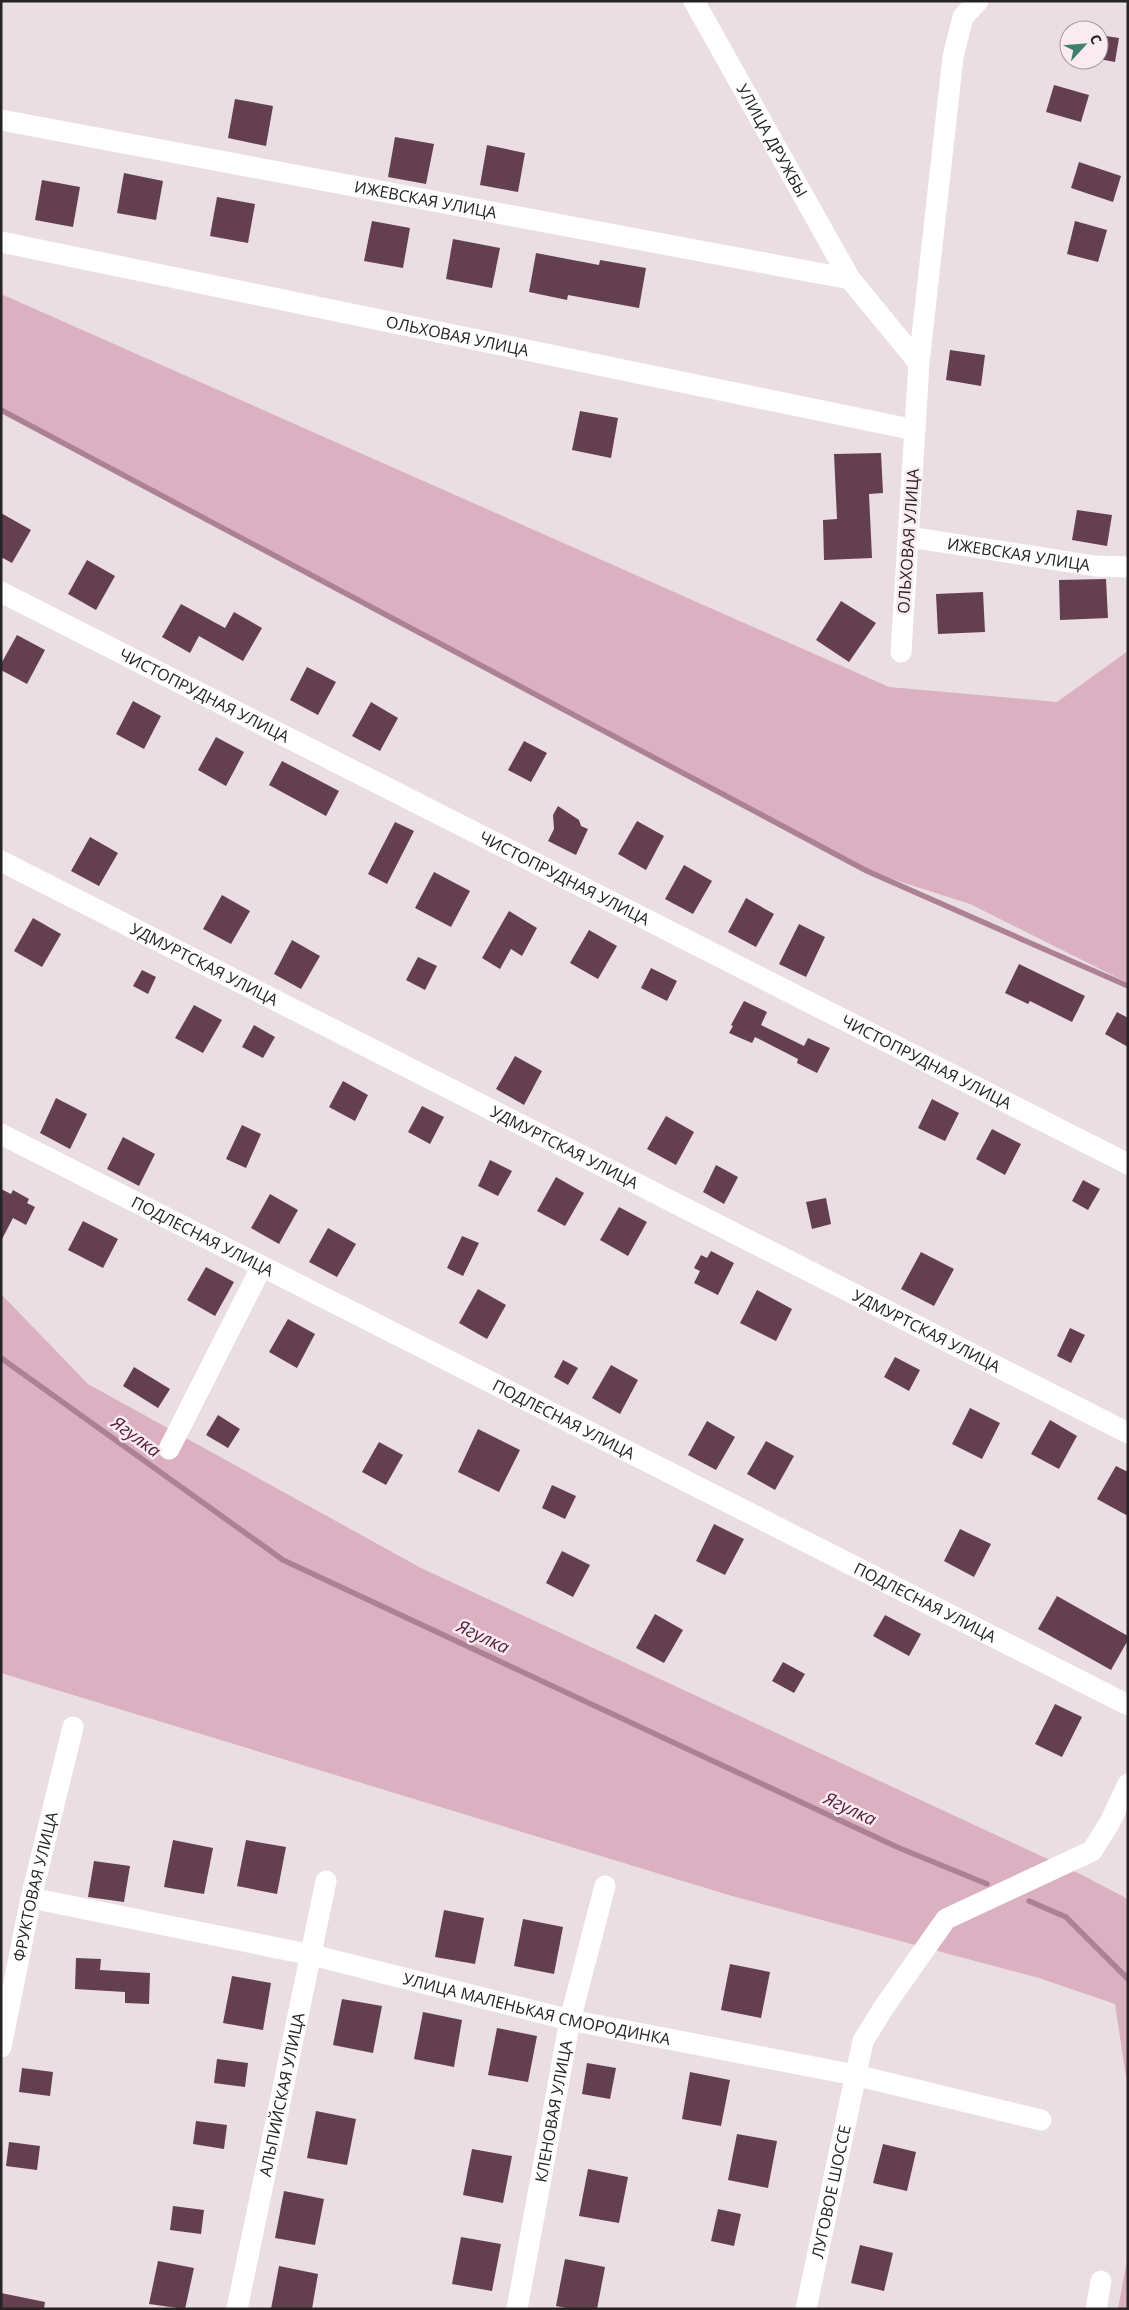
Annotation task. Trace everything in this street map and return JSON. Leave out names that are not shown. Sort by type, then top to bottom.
[{"type":"street","name":"УЛИЦА ДРУЖБЫ","points":[[694,1],[850,279]]},
{"type":"street","name":"ОЛЬХОВАЯ УЛИЦА","points":[[901,652],[919,363],[953,57],[963,17],[978,1]]},
{"type":"street","name":"ИЖЕВСКАЯ УЛИЦА","points":[[1,120],[850,279]]},
{"type":"street","name":"ОЛЬХОВАЯ УЛИЦА","points":[[1,242],[915,430]]},
{"type":"street","points":[[850,279],[919,363]]},
{"type":"street","name":"ИЖЕВСКАЯ УЛИЦА","points":[[909,537],[1095,566],[1128,567]]},
{"type":"street","name":"ЧИСТОПРУДНАЯ УЛИЦА","points":[[1,592],[1128,1164]]},
{"type":"street","name":"УДМУРТСКАЯ УЛИЦА","points":[[1,861],[1128,1433]]},
{"type":"street","name":"ПОДЛЕСНАЯ УЛИЦА","points":[[1,1134],[1128,1705]]},
{"type":"street","points":[[169,1449],[262,1266]]},
{"type":"street","name":"ФРУКТОВАЯ УЛИЦА","points":[[1,2046],[31,1898],[73,1727]]},
{"type":"street","name":"ЛУГОВОЕ ШОССЕ","points":[[806,2309],[855,2075],[864,2041],[884,2007],[946,1919],[1092,1851],[1110,1822],[1128,1784]]},
{"type":"street","name":"АЛЬПИЙСКАЯ УЛИЦА","points":[[237,2309],[312,1955],[326,1880]]},
{"type":"street","name":"КЛЕНОВАЯ УЛИЦА","points":[[517,2309],[570,2020],[605,1886]]},
{"type":"street","name":"УЛИЦА МАЛЕНЬКАЯ СМОРОДИНКА","points":[[31,1898],[312,1955],[570,2020],[855,2075],[1041,2120]]},
{"type":"street","points":[[1096,2309],[1101,2281]]},
{"type":"shaded area","points":[[1,294],[889,687],[1057,702],[1128,651],[1128,983],[970,904],[867,871],[1,413]]},
{"type":"shaded area","points":[[1,1294],[88,1384],[421,1568],[1078,1873],[1128,1899],[1128,2090],[1115,2004],[1039,1978],[732,1896],[1,1673]]},
{"type":"shaded area","points":[[1128,2254],[1128,2309],[1118,2309]]},
{"type":"building","points":[[1109,36],[1119,38],[1115,62],[1109,61]]},
{"type":"building","points":[[1054,85],[1089,95],[1081,122],[1046,112]]},
{"type":"building","points":[[235,99],[273,106],[266,146],[228,138]]},
{"type":"building","points":[[395,137],[434,144],[426,184],[388,177]]},
{"type":"building","points":[[487,145],[525,153],[518,192],[480,185]]},
{"type":"building","points":[[1079,162],[1121,176],[1113,202],[1071,188]]},
{"type":"building","points":[[124,173],[163,181],[156,220],[117,213]]},
{"type":"building","points":[[42,180],[80,187],[73,227],[35,220]]},
{"type":"building","points":[[217,197],[255,204],[248,243],[210,236]]},
{"type":"building","points":[[372,221],[410,228],[403,268],[364,261]]},
{"type":"building","points":[[1075,221],[1107,230],[1098,262],[1067,254]]},
{"type":"building","points":[[453,239],[500,248],[492,288],[446,279]]},
{"type":"building","points":[[536,253],[599,265],[600,260],[646,268],[639,308],[568,295],[567,300],[529,292]]},
{"type":"building","points":[[950,350],[985,355],[981,386],[946,380]]},
{"type":"building","points":[[580,411],[618,418],[611,458],[572,450]]},
{"type":"building","points":[[881,453],[883,493],[869,494],[872,558],[824,560],[823,520],[837,519],[834,454]]},
{"type":"building","points":[[1077,510],[1112,515],[1107,546],[1072,540]]},
{"type":"building","points":[[1,513],[31,530],[12,563],[1,557]]},
{"type":"building","points":[[87,560],[115,576],[96,610],[68,594]]},
{"type":"building","points":[[1106,579],[1108,618],[1060,620],[1059,580]]},
{"type":"building","points":[[983,592],[985,632],[938,634],[936,594]]},
{"type":"building","points":[[841,601],[876,623],[849,662],[816,640]]},
{"type":"building","points":[[181,604],[225,628],[234,612],[262,628],[243,661],[199,636],[190,653],[162,637]]},
{"type":"building","points":[[17,635],[45,650],[27,684],[1,670],[1,664]]},
{"type":"building","points":[[307,667],[336,682],[318,715],[290,700]]},
{"type":"building","points":[[133,701],[161,716],[144,749],[116,734]]},
{"type":"building","points":[[371,702],[398,718],[380,751],[352,736]]},
{"type":"building","points":[[216,737],[244,752],[226,786],[198,770]]},
{"type":"building","points":[[524,741],[547,753],[531,782],[508,770]]},
{"type":"building","points":[[282,761],[339,791],[326,816],[269,785]]},
{"type":"building","points":[[558,806],[579,820],[581,826],[588,829],[576,855],[548,841],[554,829],[553,815]]},
{"type":"building","points":[[637,821],[664,836],[646,870],[618,854]]},
{"type":"building","points":[[395,822],[414,831],[387,884],[368,874]]},
{"type":"building","points":[[90,837],[118,853],[99,886],[71,871]]},
{"type":"building","points":[[684,865],[712,881],[693,914],[665,899]]},
{"type":"building","points":[[434,872],[470,891],[451,927],[415,908]]},
{"type":"building","points":[[222,895],[250,911],[231,944],[203,929]]},
{"type":"building","points":[[746,898],[774,914],[756,947],[728,932]]},
{"type":"building","points":[[509,911],[537,928],[522,956],[511,949],[500,969],[482,958]]},
{"type":"building","points":[[33,918],[61,934],[42,967],[14,951]]},
{"type":"building","points":[[799,924],[825,937],[806,977],[779,964]]},
{"type":"building","points":[[589,930],[617,946],[598,979],[570,963]]},
{"type":"building","points":[[292,940],[320,956],[301,989],[274,974]]},
{"type":"building","points":[[418,957],[437,966],[425,990],[406,980]]},
{"type":"building","points":[[1019,964],[1085,996],[1072,1022],[1030,1001],[1028,1004],[1005,993]]},
{"type":"building","points":[[651,968],[677,981],[667,1001],[641,988]]},
{"type":"building","points":[[142,970],[156,977],[148,994],[133,986]]},
{"type":"building","points":[[744,1001],[767,1012],[761,1025],[804,1046],[808,1038],[830,1048],[817,1073],[797,1063],[798,1059],[755,1037],[752,1043],[729,1033],[733,1026],[731,1025]]},
{"type":"building","points":[[194,1005],[222,1020],[203,1053],[175,1038]]},
{"type":"building","points":[[1117,1012],[1128,1018],[1128,1047],[1105,1034]]},
{"type":"building","points":[[254,1025],[275,1037],[263,1058],[242,1047]]},
{"type":"building","points":[[515,1056],[542,1071],[524,1105],[496,1089]]},
{"type":"building","points":[[343,1081],[368,1095],[355,1121],[329,1107]]},
{"type":"building","points":[[56,1098],[87,1114],[70,1149],[40,1133]]},
{"type":"building","points":[[932,1099],[959,1113],[945,1141],[918,1128]]},
{"type":"building","points":[[422,1106],[444,1117],[430,1144],[408,1132]]},
{"type":"building","points":[[666,1116],[694,1132],[676,1165],[647,1149]]},
{"type":"building","points":[[242,1125],[261,1134],[246,1168],[226,1159]]},
{"type":"building","points":[[992,1129],[1021,1144],[1005,1175],[976,1159]]},
{"type":"building","points":[[123,1137],[155,1154],[139,1186],[107,1169]]},
{"type":"building","points":[[490,1160],[512,1171],[498,1196],[478,1186]]},
{"type":"building","points":[[716,1165],[738,1177],[724,1204],[703,1192]]},
{"type":"building","points":[[556,1177],[584,1193],[565,1226],[537,1211]]},
{"type":"building","points":[[1083,1180],[1100,1189],[1088,1210],[1072,1201]]},
{"type":"building","points":[[1,1189],[11,1194],[13,1190],[29,1199],[27,1203],[35,1207],[26,1225],[13,1218],[1,1241]]},
{"type":"building","points":[[270,1194],[298,1210],[279,1244],[251,1228]]},
{"type":"building","points":[[826,1198],[831,1224],[812,1229],[806,1202]]},
{"type":"building","points":[[619,1207],[647,1222],[628,1256],[600,1240]]},
{"type":"building","points":[[83,1221],[118,1239],[103,1268],[68,1250]]},
{"type":"building","points":[[328,1228],[356,1244],[337,1277],[309,1262]]},
{"type":"building","points":[[462,1236],[479,1243],[463,1276],[447,1268]]},
{"type":"building","points":[[711,1251],[734,1263],[718,1295],[694,1283],[700,1271],[694,1268],[701,1255],[707,1258]]},
{"type":"building","points":[[921,1252],[954,1269],[934,1306],[901,1289]]},
{"type":"building","points":[[206,1267],[234,1282],[215,1316],[187,1300]]},
{"type":"building","points":[[478,1289],[506,1305],[487,1339],[459,1323]]},
{"type":"building","points":[[757,1290],[792,1309],[776,1341],[740,1323]]},
{"type":"building","points":[[288,1319],[315,1334],[297,1368],[269,1352]]},
{"type":"building","points":[[1070,1328],[1085,1335],[1071,1363],[1057,1356]]},
{"type":"building","points":[[895,1357],[920,1370],[909,1391],[884,1377]]},
{"type":"building","points":[[563,1360],[578,1368],[568,1385],[554,1377]]},
{"type":"building","points":[[611,1365],[638,1380],[620,1414],[592,1398]]},
{"type":"building","points":[[134,1367],[170,1389],[158,1408],[123,1386]]},
{"type":"building","points":[[970,1408],[1000,1423],[982,1459],[952,1444]]},
{"type":"building","points":[[218,1415],[240,1429],[228,1448],[206,1435]]},
{"type":"building","points":[[1050,1420],[1077,1436],[1059,1469],[1031,1454]]},
{"type":"building","points":[[707,1421],[735,1437],[716,1470],[688,1455]]},
{"type":"building","points":[[478,1429],[520,1450],[499,1492],[458,1472]]},
{"type":"building","points":[[766,1441],[794,1456],[775,1490],[747,1474]]},
{"type":"building","points":[[379,1442],[403,1455],[386,1485],[362,1472]]},
{"type":"building","points":[[1116,1466],[1128,1472],[1128,1516],[1097,1499]]},
{"type":"building","points":[[552,1485],[576,1496],[565,1519],[542,1508]]},
{"type":"building","points":[[714,1524],[744,1539],[725,1575],[696,1561]]},
{"type":"building","points":[[960,1529],[991,1544],[974,1577],[944,1561]]},
{"type":"building","points":[[562,1551],[590,1565],[573,1597],[546,1583]]},
{"type":"building","points":[[1057,1596],[1128,1636],[1128,1640],[1111,1670],[1038,1629]]},
{"type":"building","points":[[655,1614],[683,1630],[664,1663],[636,1648]]},
{"type":"building","points":[[885,1615],[921,1634],[909,1656],[873,1636]]},
{"type":"building","points":[[783,1662],[805,1674],[794,1693],[772,1681]]},
{"type":"building","points":[[1055,1704],[1082,1717],[1062,1757],[1035,1744]]},
{"type":"building","points":[[173,1840],[213,1848],[204,1894],[164,1887]]},
{"type":"building","points":[[246,1840],[286,1847],[277,1894],[237,1886]]},
{"type":"building","points":[[94,1861],[130,1866],[124,1902],[88,1897]]},
{"type":"building","points":[[444,1910],[484,1918],[475,1964],[435,1957]]},
{"type":"building","points":[[523,1919],[563,1927],[554,1974],[514,1966]]},
{"type":"building","points":[[76,1958],[101,1959],[100,1970],[150,1973],[149,2004],[125,2003],[125,1992],[75,1989]]},
{"type":"building","points":[[730,1964],[770,1972],[761,2018],[721,2010]]},
{"type":"building","points":[[232,1976],[271,1983],[263,2030],[223,2023]]},
{"type":"building","points":[[342,1999],[382,2006],[373,2053],[333,2045]]},
{"type":"building","points":[[423,2012],[462,2020],[454,2067],[414,2059]]},
{"type":"building","points":[[497,2028],[537,2036],[528,2082],[488,2075]]},
{"type":"building","points":[[217,2059],[248,2063],[245,2087],[214,2083]]},
{"type":"building","points":[[587,2063],[616,2068],[610,2099],[582,2094]]},
{"type":"building","points":[[22,2068],[53,2072],[50,2096],[19,2092]]},
{"type":"building","points":[[690,2072],[730,2080],[721,2126],[682,2119]]},
{"type":"building","points":[[316,2111],[356,2119],[347,2165],[307,2158]]},
{"type":"building","points":[[196,2121],[227,2125],[224,2149],[193,2144]]},
{"type":"building","points":[[737,2134],[777,2141],[768,2188],[728,2180]]},
{"type":"building","points":[[9,2142],[40,2146],[37,2170],[6,2166]]},
{"type":"building","points":[[883,2144],[916,2152],[907,2191],[873,2183]]},
{"type":"building","points":[[472,2149],[512,2156],[503,2203],[463,2195]]},
{"type":"building","points":[[588,2169],[628,2177],[619,2223],[579,2216]]},
{"type":"building","points":[[284,2191],[324,2199],[315,2245],[275,2238]]},
{"type":"building","points":[[173,2206],[204,2210],[201,2234],[170,2230]]},
{"type":"building","points":[[718,2209],[741,2214],[734,2246],[711,2241]]},
{"type":"building","points":[[461,2237],[501,2244],[492,2291],[452,2284]]},
{"type":"building","points":[[860,2245],[893,2253],[884,2291],[851,2283]]},
{"type":"building","points":[[565,2259],[605,2267],[597,2309],[571,2309],[556,2306]]},
{"type":"building","points":[[158,2261],[194,2268],[185,2309],[149,2304]]},
{"type":"building","points":[[279,2266],[318,2274],[312,2309],[271,2309]]},
{"type":"building","points":[[1,2293],[45,2302],[44,2309],[1,2309]]},
{"type":"waterway","points":[[1,410],[867,871],[1128,986]]},
{"type":"waterway","name":"Ягулка","points":[[1,1358],[283,1560],[897,1847],[987,1884]]},
{"type":"waterway","name":"Ягулка","points":[[1029,1901],[1066,1917],[1128,1979]]}]
